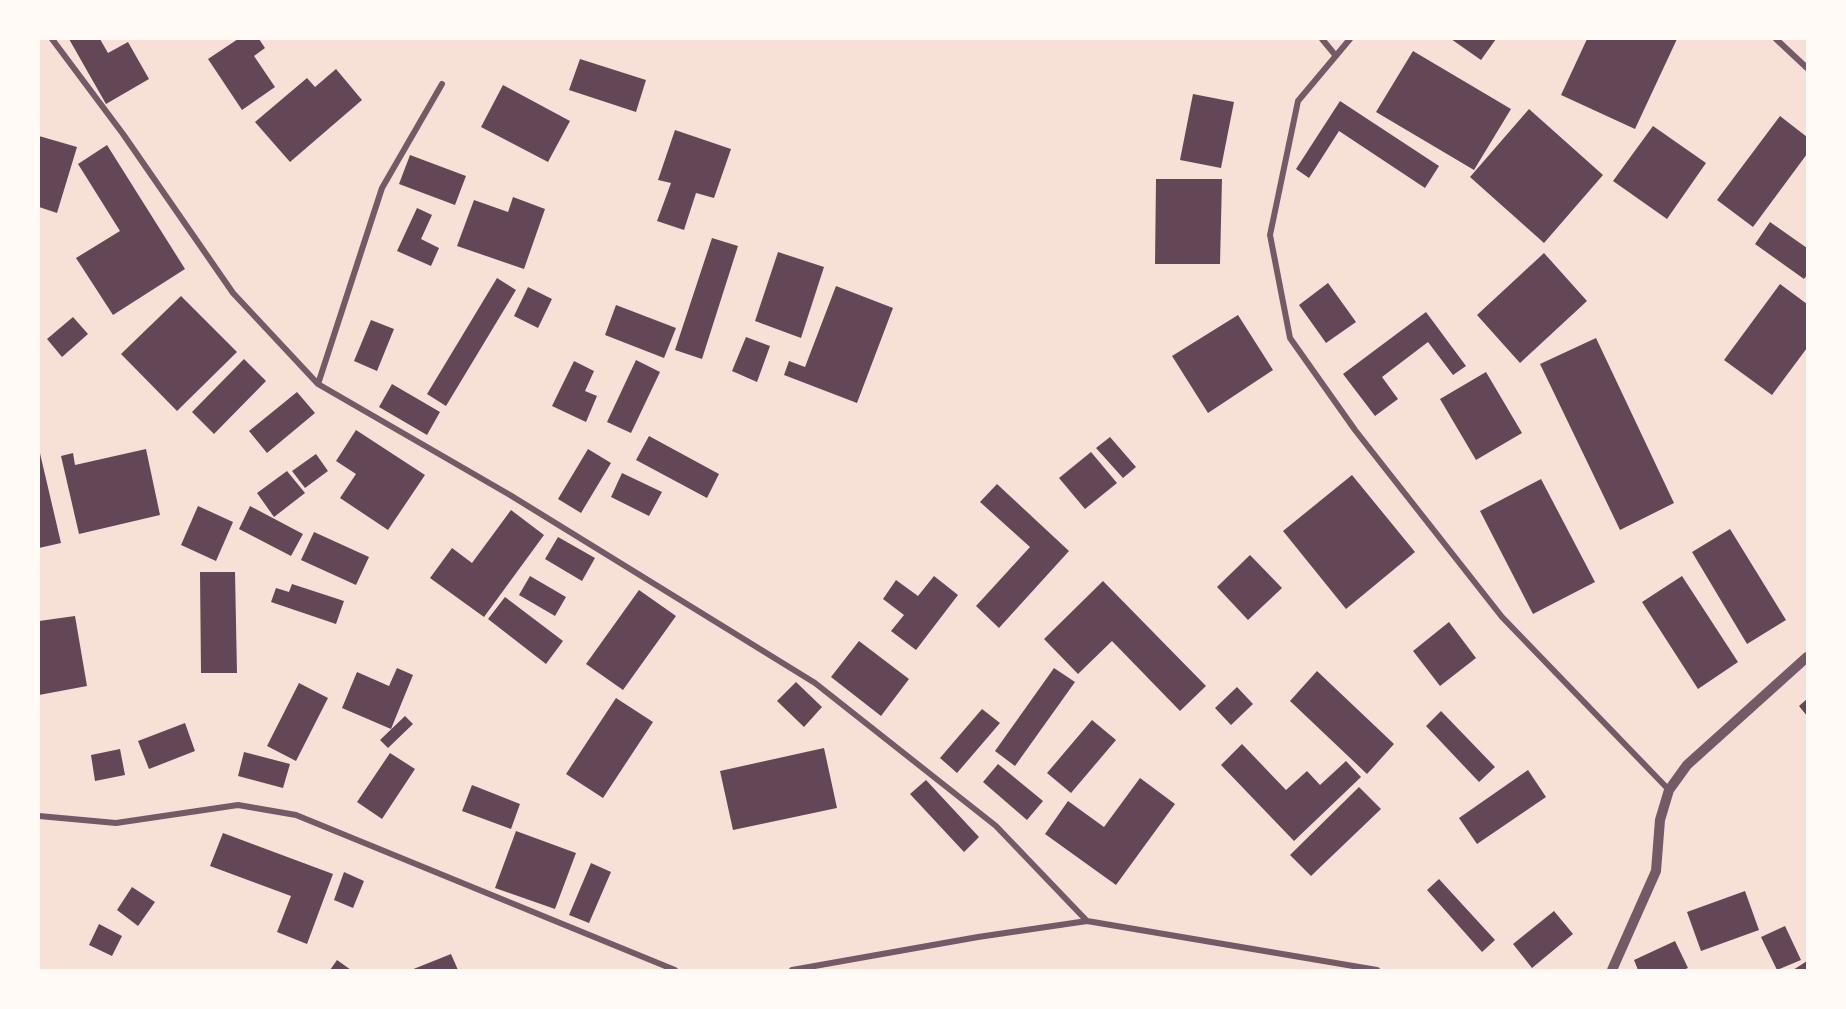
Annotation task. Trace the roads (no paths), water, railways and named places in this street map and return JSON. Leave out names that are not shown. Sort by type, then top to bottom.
[{"type":"street","points":[[52,39],[123,134],[233,293],[318,384],[510,495],[815,683],[996,826],[1087,921]]},
{"type":"street","points":[[1322,39],[1336,56]]},
{"type":"street","points":[[1350,39],[1298,102],[1270,235],[1290,338],[1355,430],[1502,617],[1669,790]]},
{"type":"street","points":[[1776,39],[1807,68]]},
{"type":"street","points":[[318,384],[382,188],[442,84]]},
{"type":"street","points":[[1612,970],[1656,871],[1659,819],[1669,790],[1686,765],[1807,657]]},
{"type":"street","points":[[39,816],[116,823],[238,805],[296,815],[675,970]]},
{"type":"street","points":[[792,970],[978,937],[1087,921],[1377,970]]}]
